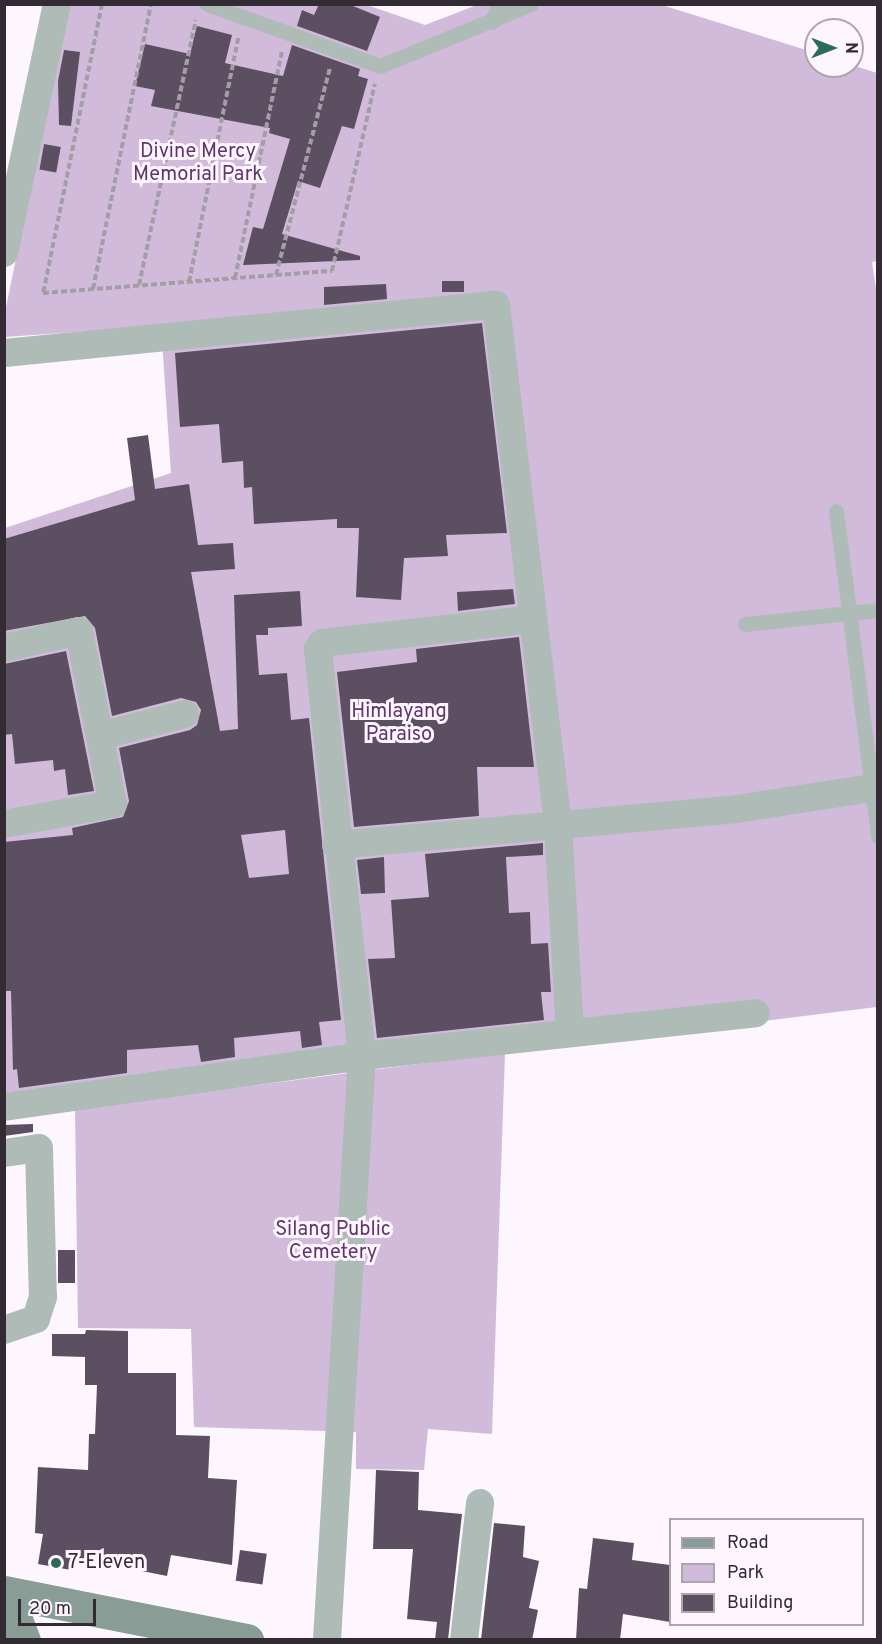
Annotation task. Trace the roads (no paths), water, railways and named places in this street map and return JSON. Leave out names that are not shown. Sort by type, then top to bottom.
[{"type":"main road","points":[[24,1640],[15,1617],[11,1593],[247,1640]]},
{"type":"street","points":[[4,253],[57,4]]},
{"type":"street","points":[[4,353],[496,305],[558,825],[570,1032]]},
{"type":"street","points":[[327,1640],[362,1056],[336,845],[318,649],[322,643],[532,619]]},
{"type":"street","points":[[4,648],[80,631],[113,804],[4,824]]},
{"type":"street","points":[[100,736],[185,714]]},
{"type":"street","points":[[336,845],[737,809],[874,787]]},
{"type":"street","points":[[4,1107],[362,1056],[756,1013]]},
{"type":"street","points":[[4,1152],[39,1148],[43,1297],[36,1319],[4,1330]]},
{"type":"street","points":[[464,1640],[480,1503]]},
{"type":"lane","points":[[492,22],[498,4]]},
{"type":"lane","points":[[202,10],[243,17],[380,66],[492,22],[531,4]]},
{"type":"lane","points":[[836,511],[874,787],[878,836]]},
{"type":"lane","points":[[745,624],[878,610]]},
{"type":"place","name":"7-Eleven","points":[[56,1563]]},
{"type":"park label","name":"Divine Mercy Memorial Park","points":[[198,164]]},
{"type":"park label","name":"Himlayang Paraiso","points":[[399,724]]},
{"type":"park label","name":"Silang Public Cemetery","points":[[333,1242]]}]
